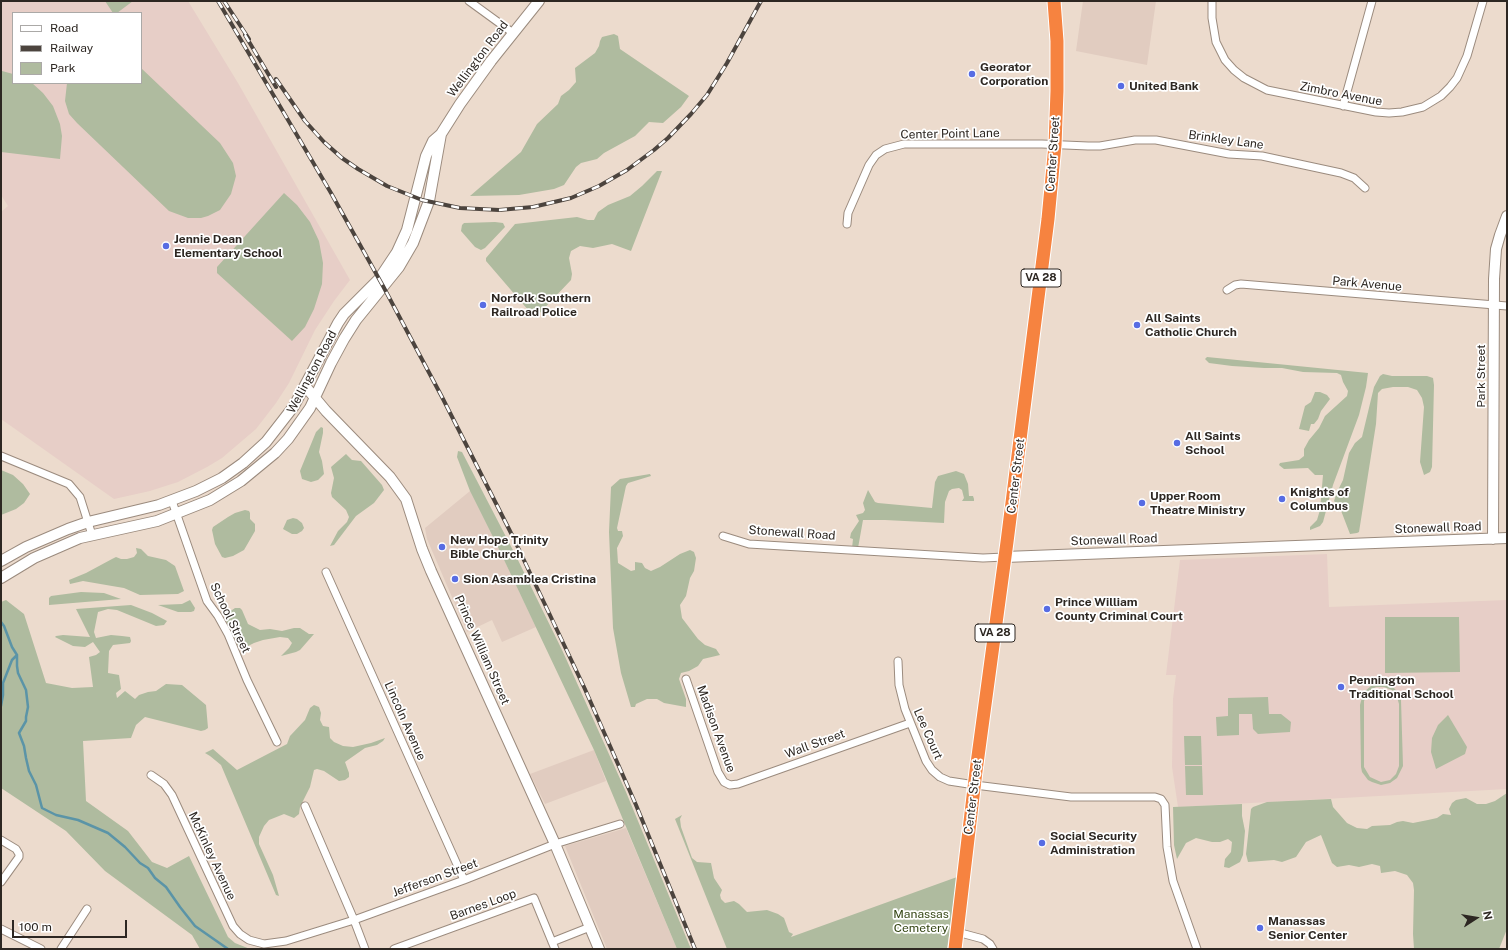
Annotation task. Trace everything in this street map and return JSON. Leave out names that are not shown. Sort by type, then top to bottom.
[{"type":"highway","name":"Center Street","points":[[955,949],[1048,219],[1055,145],[1057,41],[1054,1]]},
{"type":"main road","name":"Wellington Road","points":[[1,561],[45,538],[88,522],[155,507],[196,491],[222,478],[243,463],[270,438],[294,406],[344,314],[382,275],[403,242],[426,156],[433,141],[441,134],[460,104],[539,1]]},
{"type":"main road","name":"Wellington Road","points":[[1,578],[34,558],[80,538],[150,523],[210,500],[241,481],[264,464],[288,438],[307,413],[315,399],[331,362],[344,339],[368,304],[402,263],[413,244],[429,202],[441,134]]},
{"type":"main road","name":"Park Street","points":[[1493,539],[1494,306],[1496,249],[1507,216]]},
{"type":"main road","name":"Prince William Street","points":[[305,386],[315,399],[390,477],[401,490],[406,499],[422,549],[431,571],[555,844],[599,949]]},
{"type":"main road","name":"Stonewall Road","points":[[1005,557],[1507,538]]},
{"type":"street","points":[[469,1],[513,33]]},
{"type":"street","name":"Zimbro Avenue","points":[[1212,1],[1212,18],[1216,42],[1225,60],[1244,78],[1267,90],[1376,112],[1402,112],[1423,107],[1441,96],[1450,87],[1463,67],[1483,1]]},
{"type":"street","points":[[1343,106],[1372,1]]},
{"type":"street","name":"Brinkley Lane","points":[[1055,145],[1100,146],[1135,140],[1156,140],[1228,154],[1262,156],[1341,172],[1354,178],[1365,188]]},
{"type":"street","name":"Center Point Lane","points":[[847,224],[848,213],[869,165],[876,155],[894,146],[924,143],[1055,145]]},
{"type":"street","name":"Park Avenue","points":[[1227,290],[1235,285],[1241,284],[1507,306]]},
{"type":"street","points":[[1,456],[69,484],[80,498],[92,535]]},
{"type":"street","name":"School Street","points":[[172,501],[207,602],[218,616],[228,634],[247,680],[277,742]]},
{"type":"street","name":"Stonewall Road","points":[[723,536],[749,544],[970,557],[1005,557]]},
{"type":"street","name":"Lincoln Avenue","points":[[326,572],[464,880]]},
{"type":"street","name":"Lee Court","points":[[898,661],[901,698],[910,723],[926,761],[940,777],[949,781],[975,785],[1071,797],[1155,797],[1161,799],[1165,805],[1167,847],[1173,881],[1197,949]]},
{"type":"street","name":"Madison Avenue","points":[[686,679],[718,772],[721,778],[728,784]]},
{"type":"street","name":"Wall Street","points":[[728,784],[738,784],[910,723]]},
{"type":"street","name":"McKinley Avenue","points":[[151,775],[164,784],[172,795],[233,926],[240,934],[256,943]]},
{"type":"street","points":[[305,806],[365,949]]},
{"type":"street","name":"Jefferson Street","points":[[256,943],[264,944],[286,941],[354,920],[464,880],[555,844],[620,824]]},
{"type":"street","points":[[1,840],[16,849],[19,857],[1,882]]},
{"type":"street","name":"Barnes Loop","points":[[394,949],[534,898],[554,945],[590,927]]},
{"type":"street","points":[[60,949],[87,909]]},
{"type":"street","points":[[1,929],[41,949]]},
{"type":"street","points":[[957,932],[983,939],[990,944],[993,949]]},
{"type":"shaded area","name":"Jennie Dean Elementary School","points":[[1,1],[188,1],[238,83],[350,280],[315,330],[289,383],[256,429],[222,458],[178,482],[150,491],[114,499],[1,419],[1,212],[8,206],[1,195]]},
{"type":"shaded area","points":[[1083,1],[1156,1],[1147,65],[1076,51]]},
{"type":"shaded area","points":[[470,491],[536,627],[502,642],[492,620],[467,632],[427,539],[425,528]]},
{"type":"shaded area","name":"Pennington Traditional School","points":[[1327,554],[1329,607],[1507,600],[1507,789],[1178,807],[1172,767],[1173,699],[1176,675],[1166,675],[1180,560]]},
{"type":"shaded area","points":[[594,750],[606,781],[545,804],[530,774]]},
{"type":"shaded area","points":[[626,828],[677,949],[607,949],[565,846]]},
{"type":"green space","points":[[105,1],[133,1],[118,12],[112,12]]},
{"type":"green space","points":[[614,34],[618,36],[620,49],[689,96],[681,107],[663,123],[649,122],[635,136],[604,153],[597,159],[581,163],[576,167],[564,185],[554,189],[519,195],[470,196],[521,152],[537,124],[558,104],[561,96],[576,82],[575,68],[595,53],[602,37]]},
{"type":"green space","points":[[142,69],[220,143],[233,163],[236,176],[231,194],[220,210],[201,218],[188,218],[169,211],[77,123],[69,114],[65,101],[67,84],[142,84]]},
{"type":"green space","points":[[2,71],[12,74],[12,84],[33,84],[43,93],[53,106],[60,124],[62,136],[60,159],[1,152]]},
{"type":"green space","points":[[657,171],[662,171],[631,251],[612,244],[593,248],[580,246],[571,251],[569,258],[572,274],[571,280],[535,318],[486,261],[486,258],[515,224],[577,217],[594,220],[598,212],[608,205],[630,196]]},
{"type":"green space","points":[[284,193],[297,205],[310,222],[319,241],[323,263],[322,284],[314,309],[305,327],[292,341],[217,273],[217,267]]},
{"type":"green space","points":[[464,223],[503,223],[505,227],[485,248],[481,250],[475,247],[461,231]]},
{"type":"green space","points":[[1207,357],[1368,373],[1359,415],[1333,485],[1323,522],[1320,526],[1310,530],[1310,527],[1317,520],[1320,510],[1323,475],[1315,475],[1308,468],[1284,469],[1279,465],[1280,463],[1299,460],[1304,456],[1304,449],[1319,428],[1325,416],[1347,396],[1348,391],[1341,375],[1337,373],[1303,372],[1282,368],[1232,366],[1209,363],[1205,359]]},
{"type":"green space","points":[[1383,374],[1392,376],[1427,376],[1433,378],[1432,467],[1430,472],[1424,475],[1420,462],[1424,407],[1422,398],[1417,390],[1408,387],[1382,389],[1378,393],[1376,424],[1359,532],[1350,534],[1340,508],[1334,501],[1343,480],[1349,453],[1355,443],[1362,437],[1374,387],[1380,376]]},
{"type":"green space","points":[[1315,392],[1320,392],[1327,395],[1330,399],[1321,411],[1318,419],[1314,424],[1311,424],[1309,431],[1299,429],[1305,406],[1311,402]]},
{"type":"green space","points":[[321,427],[323,428],[323,433],[319,452],[324,474],[318,480],[311,482],[302,479],[300,471],[316,432]]},
{"type":"green space","points":[[458,451],[462,452],[516,556],[563,652],[626,792],[691,949],[677,949],[594,750],[470,491],[457,457]]},
{"type":"green space","points":[[346,454],[352,460],[361,461],[382,485],[384,490],[374,503],[356,516],[334,545],[330,546],[338,531],[347,522],[349,517],[346,510],[332,497],[331,493],[334,478],[331,467]]},
{"type":"green space","points":[[1,470],[13,475],[23,484],[30,494],[24,503],[16,509],[1,515]]},
{"type":"green space","points":[[956,471],[964,474],[968,484],[969,496],[973,496],[974,501],[962,501],[964,498],[962,490],[959,488],[949,491],[945,502],[944,523],[863,520],[858,548],[852,548],[853,539],[850,538],[851,533],[859,521],[856,515],[863,513],[865,510],[863,503],[868,490],[875,502],[878,503],[932,508],[935,482],[938,476]]},
{"type":"green space","points":[[650,474],[651,476],[628,483],[626,486],[617,528],[618,531],[622,531],[623,536],[617,548],[618,563],[631,571],[635,570],[635,562],[642,563],[645,568],[651,571],[680,554],[690,550],[694,552],[696,558],[694,571],[690,578],[686,596],[680,605],[682,618],[698,639],[705,645],[716,649],[720,655],[703,659],[698,666],[681,673],[679,679],[686,699],[686,707],[664,703],[657,699],[647,699],[636,704],[635,707],[631,707],[621,673],[613,628],[609,532],[611,487],[620,479]]},
{"type":"green space","points":[[245,510],[249,511],[250,513],[250,519],[255,524],[255,531],[244,550],[233,556],[225,558],[222,557],[215,544],[212,530],[213,527],[235,513]]},
{"type":"green space","points":[[293,518],[302,523],[304,528],[297,534],[292,534],[283,529],[287,520]]},
{"type":"green space","points":[[136,548],[141,549],[148,556],[166,560],[175,566],[184,591],[178,594],[140,595],[124,588],[83,581],[70,584],[69,580],[116,557],[127,559],[134,557],[137,553]]},
{"type":"green space","points":[[81,592],[104,593],[121,599],[49,605],[49,598],[51,596]]},
{"type":"green space","points":[[6,600],[24,614],[46,683],[72,688],[93,687],[89,657],[100,652],[93,642],[85,647],[73,646],[55,637],[63,635],[90,637],[76,609],[131,605],[152,613],[167,621],[164,625],[156,626],[117,610],[108,609],[98,612],[94,632],[96,638],[111,635],[130,637],[131,641],[130,643],[113,645],[109,651],[108,673],[119,675],[121,689],[116,693],[117,698],[125,691],[135,699],[139,695],[156,691],[166,684],[182,685],[206,705],[208,728],[201,731],[145,717],[136,725],[131,738],[83,741],[86,801],[128,831],[152,862],[167,868],[189,856],[228,937],[235,943],[250,949],[200,949],[192,935],[105,871],[66,831],[1,788],[1,602]]},
{"type":"green space","points":[[190,600],[195,608],[194,611],[191,612],[178,612],[158,605],[182,604]]},
{"type":"green space","points":[[235,608],[240,608],[242,610],[248,624],[260,630],[270,629],[282,631],[300,628],[309,634],[314,634],[300,650],[281,656],[292,643],[288,638],[280,637],[263,640],[240,650],[225,619],[226,614]]},
{"type":"green space","points":[[1385,617],[1459,617],[1460,672],[1385,673]]},
{"type":"green space","points":[[1380,683],[1394,688],[1400,695],[1401,700],[1403,766],[1397,778],[1390,783],[1381,785],[1368,780],[1362,772],[1361,767],[1360,705],[1364,692],[1371,686]],"holes":[[[1376,687],[1384,687],[1392,690],[1397,697],[1399,704],[1399,766],[1396,774],[1390,780],[1381,782],[1370,777],[1364,767],[1364,701],[1369,691]]]},
{"type":"green space","points":[[1268,697],[1269,714],[1281,714],[1291,722],[1290,732],[1258,734],[1253,729],[1252,714],[1239,714],[1239,735],[1217,736],[1216,717],[1228,716],[1228,698]]},
{"type":"green space","points":[[314,705],[319,707],[321,713],[320,720],[323,726],[329,727],[330,738],[334,742],[343,746],[353,747],[385,738],[377,745],[365,748],[345,762],[349,777],[345,780],[339,781],[324,771],[317,769],[314,770],[310,787],[300,807],[299,814],[294,818],[284,814],[269,820],[264,826],[259,837],[259,844],[273,875],[279,896],[276,895],[221,765],[205,753],[213,749],[237,770],[287,744],[290,736],[305,720],[310,708]]},
{"type":"green space","points":[[1448,715],[1467,747],[1465,754],[1436,769],[1431,752],[1432,738],[1438,725]]},
{"type":"green space","points":[[1184,736],[1201,736],[1202,765],[1185,765]]},
{"type":"green space","points":[[1185,766],[1202,766],[1203,795],[1186,795]]},
{"type":"green space","points":[[1507,793],[1507,929],[1499,949],[1414,949],[1414,890],[1413,883],[1407,875],[1395,871],[1381,873],[1380,866],[1372,864],[1359,867],[1349,865],[1337,867],[1332,863],[1321,835],[1306,842],[1296,857],[1282,862],[1274,860],[1248,862],[1246,854],[1251,809],[1267,802],[1331,799],[1333,807],[1347,823],[1357,828],[1367,829],[1372,826],[1390,825],[1403,821],[1413,823],[1437,818],[1443,814],[1451,815],[1449,809],[1452,803],[1456,800],[1466,798],[1477,804],[1486,804],[1495,801]]},
{"type":"green space","points":[[1242,804],[1242,816],[1245,831],[1243,855],[1240,862],[1229,868],[1224,867],[1225,859],[1231,852],[1232,842],[1228,839],[1220,842],[1212,842],[1196,838],[1186,843],[1177,859],[1174,845],[1173,807]]},
{"type":"green space","name":"Manassas Cemetery","points":[[682,815],[680,819],[681,827],[692,858],[697,862],[711,863],[714,878],[722,890],[720,895],[721,899],[725,903],[734,901],[747,912],[767,910],[778,914],[784,918],[789,932],[793,934],[791,937],[957,877],[947,949],[727,949],[675,819]]},
{"type":"waterway","points":[[1,622],[17,655],[18,673],[26,690],[28,707],[26,721],[19,733],[24,746],[29,771],[36,785],[42,808],[56,815],[78,820],[108,833],[125,847],[140,863],[148,868],[155,878],[166,887],[195,926],[228,949]]},
{"type":"waterway","points":[[1,706],[3,683],[12,660],[17,655]]},
{"type":"railway","points":[[218,1],[331,193],[383,286],[442,397],[513,537],[584,687],[636,805],[695,949]]},
{"type":"railway","points":[[224,1],[249,39]]},
{"type":"railway","points":[[276,79],[305,121],[324,142],[342,158],[387,186],[422,200],[460,208],[499,210],[533,207],[571,198],[599,186],[627,170],[668,138],[707,95],[727,63],[761,1]]},
{"type":"railway","points":[[245,35],[276,87]]},
{"type":"place","name":"Georator Corporation","points":[[972,74]]},
{"type":"place","name":"United Bank","points":[[1121,86]]},
{"type":"place","name":"Jennie Dean Elementary School","points":[[166,246]]},
{"type":"place","name":"Norfolk Southern Railroad Police","points":[[483,305]]},
{"type":"place","name":"All Saints Catholic Church","points":[[1137,325]]},
{"type":"place","name":"All Saints School","points":[[1177,443]]},
{"type":"place","name":"Knights of Columbus","points":[[1282,499]]},
{"type":"place","name":"Upper Room Theatre Ministry","points":[[1142,503]]},
{"type":"place","name":"New Hope Trinity Bible Church","points":[[442,547]]},
{"type":"place","name":"Sion Asamblea Cristina","points":[[455,579]]},
{"type":"place","name":"Prince William County Criminal Court","points":[[1047,609]]},
{"type":"place","name":"Pennington Traditional School","points":[[1341,687]]},
{"type":"place","name":"Social Security Administration","points":[[1042,843]]},
{"type":"place","name":"Manassas Senior Center","points":[[1260,928]]}]
